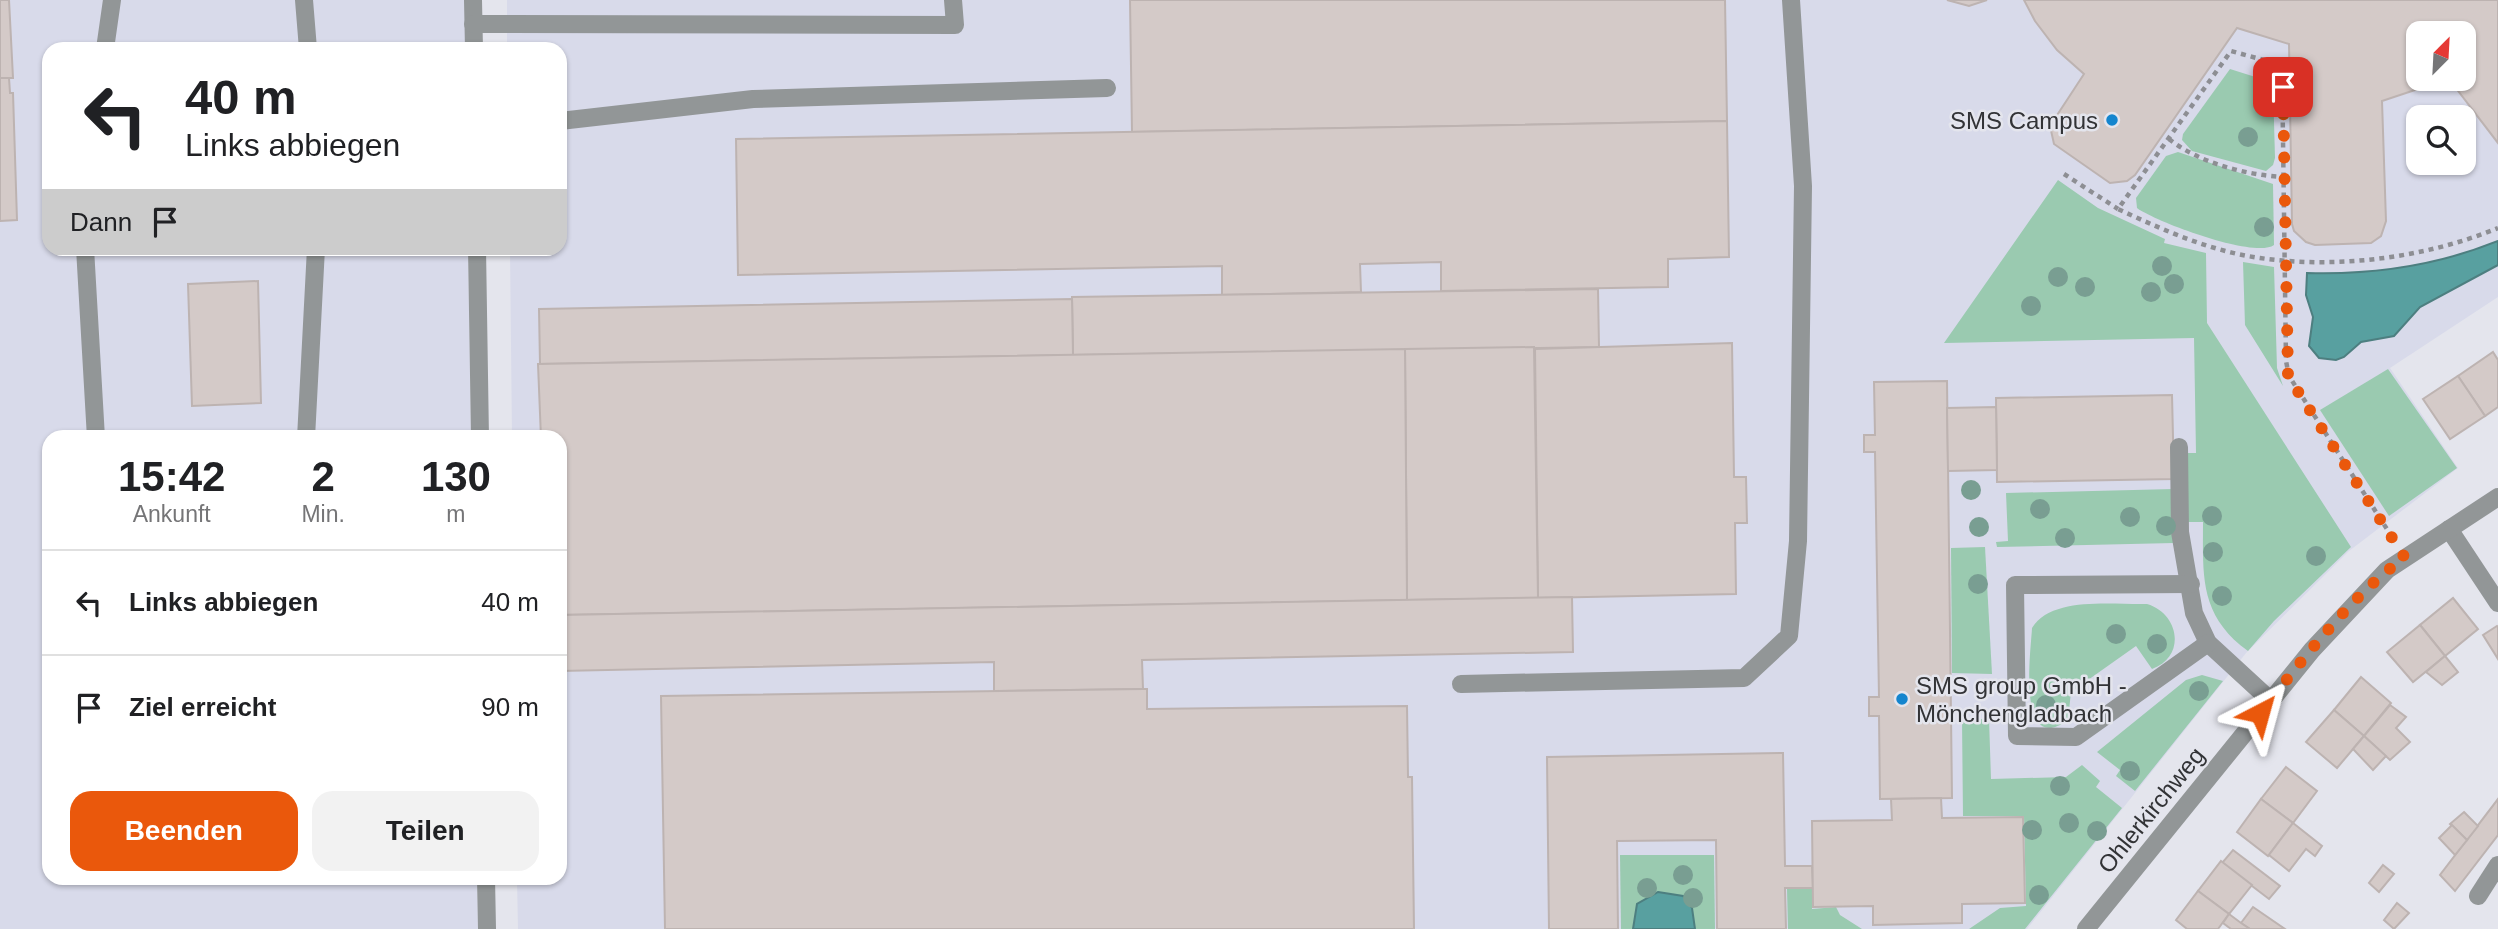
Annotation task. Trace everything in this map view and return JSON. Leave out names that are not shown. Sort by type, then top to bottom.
[{"type":"street","points":[[105,42],[112,0]]},
{"type":"street","points":[[304,0],[307,42]]},
{"type":"street","points":[[473,0],[474,42]]},
{"type":"street","points":[[473,24],[955,25],[953,0]]},
{"type":"street","points":[[1461,684],[1744,678],[1789,636],[1798,541],[1803,186],[1791,0]]},
{"type":"street","points":[[567,120],[753,99],[1107,88]]},
{"type":"street","points":[[85,256],[96,430]]},
{"type":"street","points":[[306,430],[316,256]]},
{"type":"street","points":[[477,256],[480,430]]},
{"type":"street","points":[[2179,447],[2180,532],[2194,613],[2208,643],[2270,700]]},
{"type":"street","name":"Ohlerkirchweg","points":[[2087,929],[2270,700],[2312,650],[2387,570],[2498,497]]},
{"type":"street","points":[[2449,528],[2498,603]]},
{"type":"street","points":[[2191,584],[2015,585],[2017,736],[2077,737],[2208,643]]},
{"type":"street","points":[[2478,896],[2498,865]]},
{"type":"street","points":[[486,885],[487,929]]},
{"type":"path","points":[[2118,209],[2231,51],[2282,65],[2288,376],[2405,558]]},
{"type":"path","points":[[2168,139],[2203,158],[2255,174],[2284,177]]},
{"type":"path","points":[[2064,174],[2118,209],[2193,241],[2260,258],[2348,261],[2399,256],[2450,244],[2498,228]]},
{"type":"shaded area","points":[[0,0],[465,0],[465,42],[42,42],[42,256],[468,256],[471,430],[42,430],[42,885],[477,885],[478,929],[0,929]]},
{"type":"shaded area","points":[[507,0],[2498,0],[2498,297],[2390,368],[2458,468],[2349,551],[2246,653],[2027,929],[518,929],[517,885],[567,885],[567,430],[512,430],[510,256],[567,256],[567,42],[507,42]]},
{"type":"green space","points":[[2230,69],[2268,81],[2273,86],[2275,158],[2273,165],[2266,171],[2192,151],[2182,140],[2183,134]]},
{"type":"green space","points":[[2178,152],[2273,184],[2274,245],[2263,248],[2227,243],[2184,230],[2137,208],[2136,198],[2166,156]]},
{"type":"green space","points":[[2058,180],[2098,208],[2165,239],[2164,243],[2206,253],[2207,323],[2351,547],[2274,621],[2248,651],[2220,623],[2212,609],[2204,577],[2203,522],[2185,522],[2184,453],[2196,453],[2194,338],[1944,343]]},
{"type":"green space","points":[[2243,262],[2274,267],[2277,368],[2283,386],[2245,325]]},
{"type":"green space","points":[[2388,369],[2457,468],[2389,516],[2320,410]]},
{"type":"green space","points":[[2174,489],[2174,543],[1997,547],[1996,542],[2008,541],[2006,493]]},
{"type":"green space","points":[[1985,547],[1992,674],[1952,673],[1951,548]]},
{"type":"green space","points":[[2084,604],[2147,604],[2166,617],[2175,636],[2170,655],[2163,663],[2152,669],[2136,646],[2071,692],[2068,720],[2051,728],[2040,725],[2033,713],[2030,696],[2032,628],[2041,618],[2053,611],[2068,607]]},
{"type":"green space","points":[[2202,675],[2223,681],[2135,791],[2116,776],[2120,770],[2097,752],[2186,680]]},
{"type":"green space","points":[[1962,719],[1989,719],[1991,779],[2066,777],[2082,765],[2100,781],[2096,787],[2122,808],[2025,929],[1969,929],[2000,908],[2026,906],[2024,816],[1963,816]]},
{"type":"green space","points":[[1620,855],[1714,855],[1715,929],[1621,929]]},
{"type":"green space","points":[[1787,889],[1812,889],[1812,909],[1836,907],[1840,915],[1862,929],[1788,929]]},
{"type":"water","points":[[2498,241],[2498,265],[2420,307],[2394,336],[2361,342],[2344,357],[2336,360],[2319,358],[2309,346],[2313,317],[2306,295],[2307,273],[2356,272],[2428,263]]},
{"type":"water","points":[[1658,892],[1683,896],[1692,908],[1695,929],[1633,929],[1637,904]]},
{"type":"building","points":[[0,0],[9,0],[13,78],[0,78]]},
{"type":"building","points":[[1130,0],[1725,0],[1727,121],[1132,132]]},
{"type":"building","points":[[1947,0],[1987,0],[1969,6]]},
{"type":"building","name":"SMS Campus","points":[[2024,0],[2498,0],[2498,143],[2476,114],[2476,105],[2469,105],[2458,91],[2476,91],[2476,21],[2406,21],[2406,91],[2412,91],[2382,101],[2386,221],[2381,236],[2371,243],[2315,245],[2306,242],[2294,231],[2292,224],[2289,44],[2237,28],[2135,175],[2127,181],[2110,183],[2054,144],[2050,126],[2084,74],[2057,50],[2035,21]]},
{"type":"building","points":[[0,78],[9,78],[10,93],[13,93],[17,220],[0,221]]},
{"type":"building","points":[[1727,121],[1729,257],[1668,259],[1668,287],[1441,291],[1441,262],[1360,264],[1361,292],[1222,295],[1222,266],[738,275],[736,139]]},
{"type":"building","points":[[258,281],[261,403],[192,406],[188,284]]},
{"type":"building","points":[[1598,289],[1599,347],[1073,355],[1072,297]]},
{"type":"building","points":[[1072,299],[1073,355],[540,364],[539,309]]},
{"type":"building","points":[[1732,343],[1734,477],[1746,477],[1747,523],[1735,523],[1736,594],[1538,598],[1535,349]]},
{"type":"building","points":[[1534,347],[1538,598],[1407,600],[1405,349]]},
{"type":"building","points":[[1405,349],[1407,600],[567,615],[567,430],[541,430],[538,364]]},
{"type":"building","points":[[2493,352],[2498,360],[2498,407],[2485,416],[2458,376]]},
{"type":"building","points":[[2458,376],[2485,416],[2450,439],[2423,399]]},
{"type":"building","points":[[1947,381],[1952,798],[1880,799],[1879,716],[1869,716],[1869,697],[1879,697],[1875,452],[1864,452],[1864,435],[1875,435],[1874,382]]},
{"type":"building","points":[[2172,395],[2174,479],[1997,482],[1996,398]]},
{"type":"building","points":[[1996,407],[1997,470],[1948,471],[1947,408]]},
{"type":"building","points":[[1572,597],[1573,652],[1142,660],[1143,689],[994,691],[994,662],[567,671],[567,615]]},
{"type":"building","points":[[2453,598],[2478,629],[2445,656],[2420,625]]},
{"type":"building","points":[[2420,625],[2445,656],[2413,682],[2387,652]]},
{"type":"building","points":[[2498,627],[2498,659],[2483,635]]},
{"type":"building","points":[[2445,656],[2458,672],[2442,685],[2426,672]]},
{"type":"building","points":[[2361,677],[2391,703],[2364,736],[2334,710]]},
{"type":"building","points":[[1147,689],[1147,709],[1407,706],[1408,777],[1412,777],[1414,929],[665,929],[661,696]]},
{"type":"building","points":[[2390,705],[2406,717],[2396,728],[2410,742],[2390,760],[2364,736]]},
{"type":"building","points":[[2334,710],[2364,736],[2337,768],[2306,742]]},
{"type":"building","points":[[2364,736],[2386,756],[2373,770],[2353,749]]},
{"type":"building","points":[[1783,753],[1785,866],[1812,866],[1813,888],[1785,888],[1786,929],[1717,929],[1716,840],[1617,841],[1618,929],[1549,929],[1547,757]]},
{"type":"building","points":[[2286,767],[2317,791],[2293,823],[2261,799]]},
{"type":"building","points":[[1941,798],[1942,818],[2023,817],[2025,903],[1962,904],[1962,923],[1873,925],[1873,906],[1813,907],[1812,821],[1892,820],[1891,799]]},
{"type":"building","points":[[2261,799],[2293,823],[2268,856],[2237,832]]},
{"type":"building","points":[[2498,799],[2498,835],[2455,891],[2440,875]]},
{"type":"building","points":[[2464,812],[2478,826],[2467,840],[2450,824]]},
{"type":"building","points":[[2293,823],[2322,846],[2315,856],[2306,849],[2289,871],[2269,855]]},
{"type":"building","points":[[2452,825],[2467,840],[2455,855],[2439,838]]},
{"type":"building","points":[[2233,850],[2280,886],[2269,899],[2222,863]]},
{"type":"building","points":[[2221,861],[2252,885],[2229,914],[2198,891]]},
{"type":"building","points":[[2383,865],[2394,874],[2379,892],[2369,883]]},
{"type":"building","points":[[2198,891],[2229,914],[2218,929],[2187,929],[2176,920]]},
{"type":"building","points":[[2397,903],[2409,913],[2394,929],[2384,920]]},
{"type":"building","points":[[2253,907],[2285,929],[2250,929],[2241,923]]},
{"type":"building","points":[[2229,914],[2250,929],[2231,929],[2223,923]]},
{"type":"place","name":"SMS Campus","points":[[2112,120]]},
{"type":"place","name":"SMS group GmbH - Mönchengladbach","points":[[1902,699]]},
{"type":"route","points":[[2260,713],[2312,650],[2387,570],[2405,558],[2288,376],[2283,87]]}]
